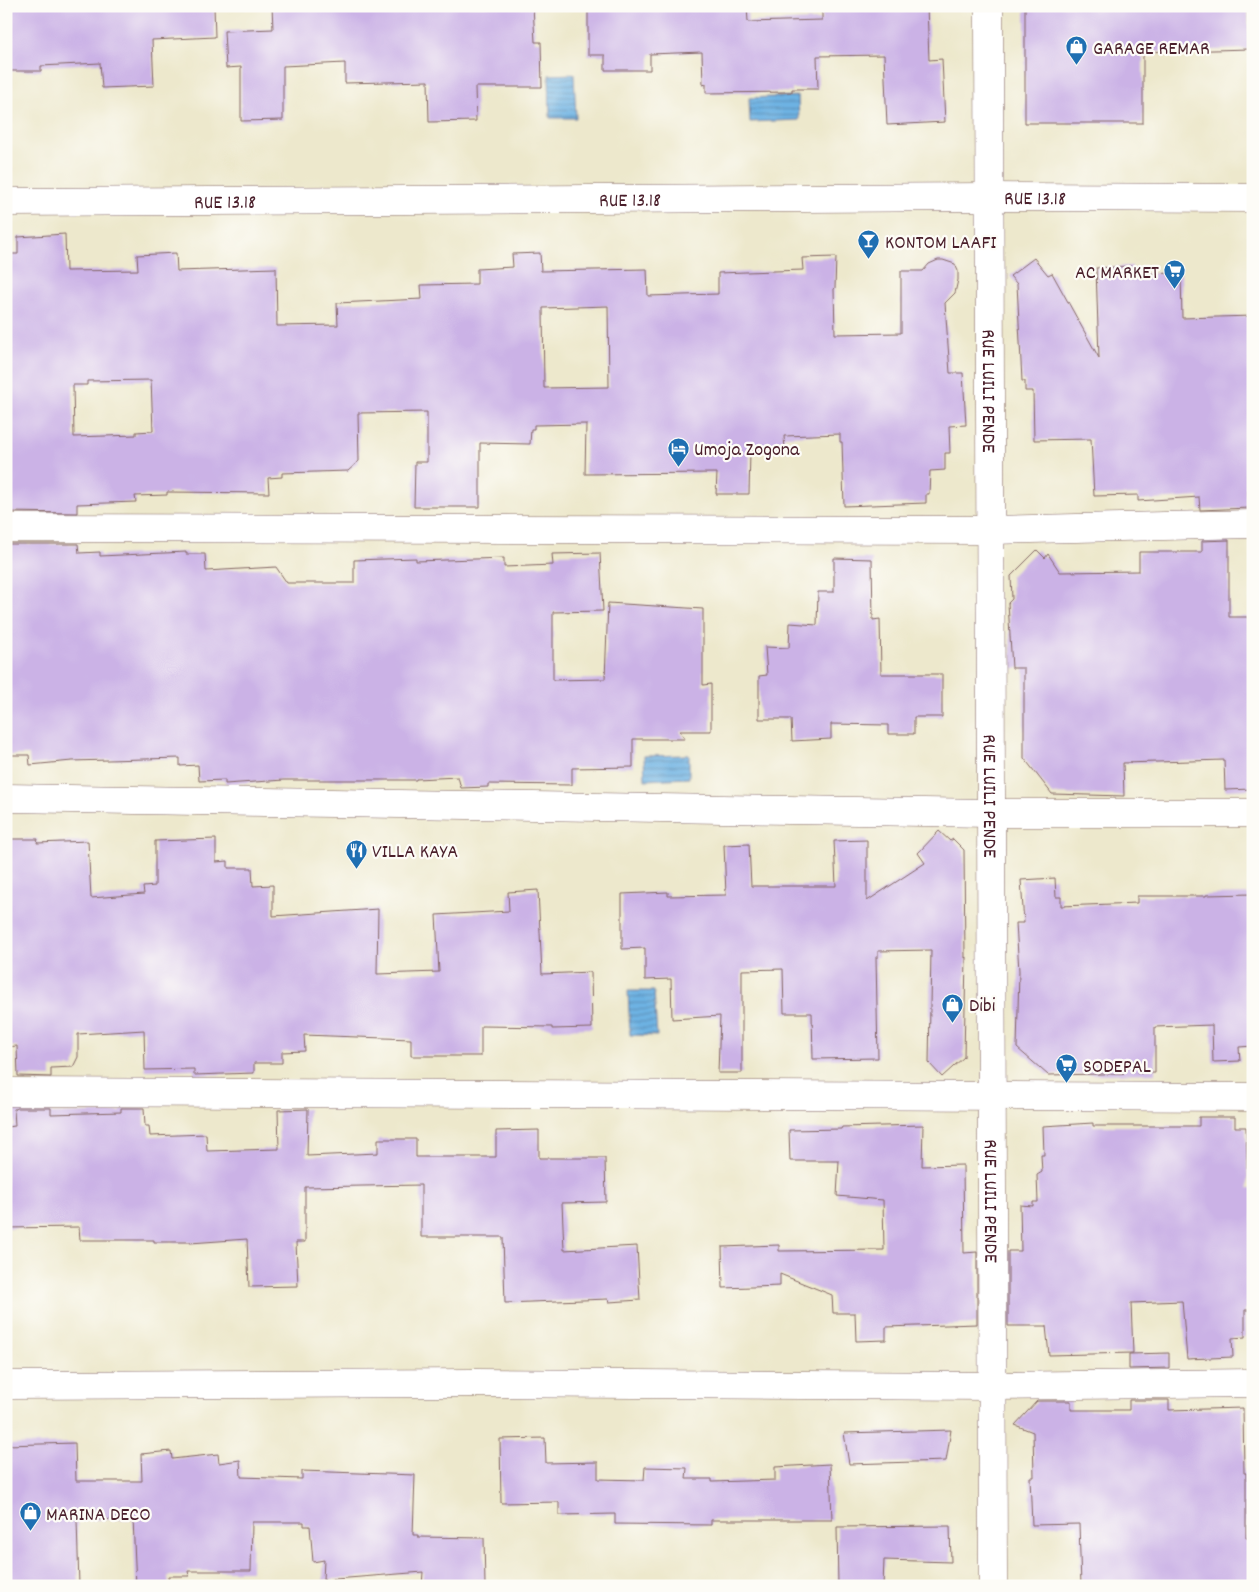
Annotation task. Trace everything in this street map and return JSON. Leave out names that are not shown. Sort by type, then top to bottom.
[{"type":"street","name":"RUE LUILI PENDE","points":[[988,6],[993,1586]]},
{"type":"street","name":"RUE 13.18","points":[[6,202],[989,197],[1253,198]]},
{"type":"street","points":[[6,528],[990,530],[1253,524]]},
{"type":"street","points":[[6,798],[990,813],[1253,813]]},
{"type":"street","points":[[6,1092],[1253,1097]]},
{"type":"street","points":[[6,1385],[475,1382],[992,1386],[1253,1383]]},
{"type":"water","points":[[574,74],[576,118],[550,118],[549,75]]},
{"type":"water","points":[[798,96],[799,120],[750,122],[749,98]]},
{"type":"water","points":[[689,755],[689,778],[645,780],[644,756]]},
{"type":"water","points":[[628,991],[654,991],[657,1036],[630,1035]]},
{"type":"building","points":[[6,6],[214,6],[215,37],[152,40],[154,86],[102,88],[100,63],[41,66],[41,71],[6,71]]},
{"type":"building","points":[[272,6],[533,6],[535,42],[541,42],[542,87],[475,87],[476,121],[429,122],[428,81],[345,83],[345,63],[283,66],[283,120],[241,121],[241,67],[226,68],[224,31],[273,29]]},
{"type":"building","points":[[588,6],[747,6],[748,22],[822,20],[822,9],[927,6],[929,60],[942,59],[945,122],[887,125],[884,55],[817,56],[818,89],[792,89],[792,92],[706,93],[706,84],[703,85],[702,52],[650,54],[650,70],[605,70],[605,55],[588,55]]},
{"type":"building","points":[[1025,6],[1248,6],[1249,49],[1143,52],[1143,123],[1025,123]]},
{"type":"building","points":[[65,234],[66,271],[138,270],[137,255],[176,253],[177,271],[276,268],[277,326],[338,325],[337,303],[422,299],[421,285],[477,284],[477,269],[513,267],[512,254],[540,253],[541,271],[647,269],[648,296],[718,294],[718,273],[803,270],[802,258],[836,257],[834,289],[835,334],[901,333],[901,271],[923,271],[929,264],[943,260],[955,264],[958,271],[955,293],[945,303],[950,373],[963,373],[966,425],[949,426],[950,453],[945,453],[945,470],[930,471],[929,494],[926,494],[926,503],[844,506],[842,442],[840,442],[840,434],[784,436],[785,450],[750,451],[749,494],[716,494],[717,473],[585,474],[586,424],[534,425],[534,429],[531,429],[530,444],[480,443],[480,507],[414,507],[415,462],[427,462],[427,412],[358,413],[359,461],[348,471],[282,473],[282,477],[268,478],[269,493],[167,492],[167,495],[135,496],[136,502],[77,504],[77,513],[6,512],[6,254],[18,254],[18,237]],"holes":[[[608,306],[609,387],[544,388],[543,308]],[[151,380],[153,431],[136,432],[136,435],[74,437],[73,385],[87,385],[87,381]]]},
{"type":"building","points":[[1034,258],[1048,275],[1052,273],[1099,358],[1096,268],[1132,266],[1132,274],[1181,273],[1182,318],[1253,316],[1253,440],[1250,440],[1251,491],[1248,491],[1249,508],[1200,510],[1199,497],[1138,501],[1138,495],[1094,496],[1091,439],[1034,440],[1033,391],[1025,391],[1025,381],[1022,381],[1017,284],[1010,276]]},
{"type":"building","points":[[1229,540],[1229,617],[1248,617],[1248,619],[1253,619],[1253,789],[1225,790],[1224,760],[1123,763],[1124,796],[1052,794],[1024,758],[1024,668],[1012,668],[1008,603],[1012,599],[1011,576],[1037,550],[1045,558],[1048,554],[1060,572],[1139,571],[1139,552],[1202,552],[1202,541]]},
{"type":"building","points":[[6,544],[78,544],[79,553],[100,552],[100,556],[186,552],[186,554],[205,554],[206,571],[276,567],[287,583],[354,583],[354,560],[416,558],[416,561],[504,558],[504,567],[553,565],[552,554],[600,553],[603,611],[553,612],[553,680],[605,679],[608,603],[703,609],[703,685],[711,684],[711,731],[680,731],[685,739],[633,739],[633,767],[572,768],[572,785],[488,784],[488,787],[461,788],[458,777],[416,780],[284,780],[225,784],[225,780],[199,781],[198,765],[180,766],[180,758],[72,761],[30,765],[29,755],[6,755]]},
{"type":"building","points":[[834,558],[872,559],[873,620],[880,619],[881,674],[942,674],[942,717],[914,717],[914,734],[888,734],[888,725],[831,724],[831,739],[792,741],[791,719],[759,719],[759,676],[767,675],[765,647],[789,648],[790,623],[817,625],[818,592],[834,592]]},
{"type":"building","points":[[939,831],[950,841],[953,839],[964,850],[966,957],[964,1057],[942,1077],[929,1063],[931,950],[878,951],[878,957],[876,957],[878,1058],[813,1059],[812,1013],[784,1013],[783,969],[742,970],[742,1073],[718,1073],[720,1016],[672,1019],[671,979],[645,980],[645,948],[622,949],[622,894],[668,892],[668,896],[726,895],[724,845],[749,844],[751,886],[836,886],[834,841],[867,840],[867,901],[925,863],[918,853]]},
{"type":"building","points":[[6,839],[38,839],[37,843],[88,841],[91,898],[144,894],[143,887],[155,886],[155,841],[216,839],[216,862],[228,861],[228,868],[252,868],[253,886],[273,885],[273,916],[378,909],[377,974],[439,972],[436,915],[509,911],[508,892],[538,890],[542,974],[591,972],[592,1028],[552,1029],[552,1027],[481,1026],[481,1056],[411,1056],[411,1039],[304,1035],[305,1051],[282,1052],[282,1063],[254,1063],[254,1073],[194,1075],[194,1069],[145,1070],[144,1030],[78,1034],[78,1057],[73,1067],[51,1068],[51,1077],[18,1076],[17,1046],[6,1047]]},
{"type":"building","points":[[1055,878],[1056,897],[1061,897],[1061,906],[1137,903],[1137,896],[1253,894],[1253,1046],[1239,1047],[1240,1061],[1213,1062],[1212,1025],[1155,1027],[1155,1073],[1048,1075],[1017,1048],[1019,971],[1016,923],[1024,923],[1021,880]]},
{"type":"building","points":[[51,1108],[51,1114],[121,1112],[121,1108],[144,1108],[145,1126],[149,1126],[150,1136],[206,1134],[207,1151],[279,1149],[278,1110],[308,1109],[307,1156],[378,1153],[378,1139],[416,1139],[416,1157],[496,1157],[496,1131],[539,1130],[539,1158],[605,1158],[606,1202],[562,1203],[564,1250],[637,1246],[640,1300],[609,1302],[608,1299],[505,1303],[503,1237],[421,1237],[421,1185],[305,1187],[305,1242],[296,1242],[298,1286],[249,1287],[247,1239],[190,1243],[154,1242],[154,1240],[80,1240],[79,1227],[6,1228],[6,1127],[15,1126],[14,1109]]},
{"type":"building","points":[[1199,1117],[1235,1117],[1235,1127],[1246,1127],[1248,1189],[1253,1189],[1253,1310],[1245,1310],[1245,1337],[1232,1338],[1233,1357],[1187,1359],[1182,1301],[1131,1303],[1133,1353],[1049,1355],[1046,1326],[1008,1326],[1008,1251],[1021,1251],[1020,1205],[1033,1206],[1033,1202],[1038,1202],[1037,1175],[1042,1172],[1041,1155],[1044,1155],[1043,1126],[1093,1123],[1093,1126],[1199,1126]]},
{"type":"building","points":[[923,1125],[922,1166],[963,1165],[964,1253],[977,1252],[977,1324],[886,1327],[886,1340],[856,1341],[855,1313],[833,1313],[832,1295],[780,1274],[780,1286],[723,1288],[722,1247],[779,1245],[779,1251],[884,1250],[883,1200],[837,1196],[839,1161],[790,1161],[789,1130]]},
{"type":"building","points":[[1169,1353],[1169,1368],[1129,1369],[1129,1354]]},
{"type":"building","points":[[1129,1400],[1169,1400],[1169,1410],[1243,1408],[1246,1538],[1250,1538],[1251,1586],[1081,1586],[1079,1524],[1032,1525],[1030,1477],[1034,1477],[1033,1432],[1015,1425],[1037,1401],[1071,1401],[1071,1410],[1129,1410]]},
{"type":"building","points":[[951,1430],[946,1461],[849,1464],[844,1433]]},
{"type":"building","points":[[545,1438],[546,1463],[598,1462],[598,1479],[644,1480],[645,1467],[687,1468],[686,1479],[712,1479],[712,1482],[775,1480],[775,1467],[830,1464],[832,1520],[711,1520],[711,1525],[615,1524],[615,1514],[559,1515],[559,1502],[501,1503],[500,1439]]},
{"type":"building","points":[[75,1443],[76,1481],[142,1481],[141,1454],[171,1451],[172,1459],[218,1454],[219,1463],[240,1460],[241,1477],[302,1479],[302,1471],[415,1475],[413,1535],[418,1535],[418,1537],[484,1538],[485,1586],[422,1586],[423,1572],[323,1580],[324,1560],[313,1562],[310,1526],[304,1526],[304,1522],[252,1522],[251,1571],[188,1571],[189,1576],[168,1576],[169,1586],[136,1586],[133,1519],[77,1520],[79,1586],[6,1586],[6,1445]]},
{"type":"building","points":[[950,1526],[951,1562],[884,1560],[883,1586],[838,1586],[837,1527]]},
{"type":"place","name":"GARAGE REMAR","points":[[1077,66]]},
{"type":"place","name":"KONTOM LAAFI","points":[[869,260]]},
{"type":"place","name":"AC MARKET","points":[[1175,290]]},
{"type":"place","name":"Umoja Zogona","points":[[678,467]]},
{"type":"place","name":"VILLA KAYA","points":[[356,869]]},
{"type":"place","name":"Dibi","points":[[953,1023]]},
{"type":"place","name":"SODEPAL","points":[[1067,1084]]},
{"type":"place","name":"MARINA DECO","points":[[30,1532]]}]
